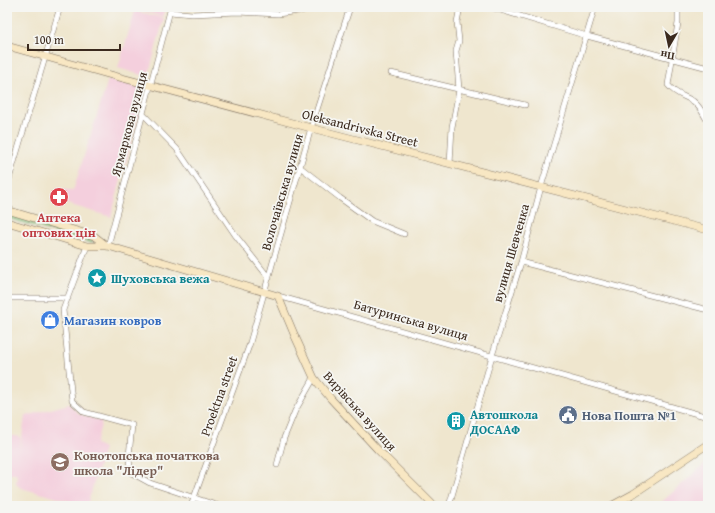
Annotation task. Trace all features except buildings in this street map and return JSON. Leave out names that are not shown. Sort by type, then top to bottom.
[{"type":"main road","name":"Oleksandrivska Street","points":[[7,46],[150,86],[708,230]]},
{"type":"main road","points":[[7,210],[94,236],[108,246]]},
{"type":"main road","points":[[7,222],[87,246],[108,246]]},
{"type":"main road","name":"Батуринська вулиця","points":[[108,246],[278,296]]},
{"type":"main road","name":"Вирівська вулиця","points":[[278,296],[314,378],[331,400],[434,506]]},
{"type":"main road","points":[[611,506],[633,494],[708,444]]},
{"type":"street","points":[[7,186],[60,7]]},
{"type":"street","points":[[171,9],[192,14],[238,12],[278,14],[325,7]]},
{"type":"street","name":"Волочаївська вулиця","points":[[264,292],[311,128],[350,7]]},
{"type":"street","points":[[450,164],[452,127],[459,90],[456,51],[459,41],[456,22],[460,7]]},
{"type":"street","points":[[490,7],[587,36],[708,68]]},
{"type":"street","name":"вулиця Шевченка","points":[[449,506],[492,356],[521,262],[541,187],[595,7]]},
{"type":"street","points":[[678,7],[678,23],[668,85],[674,92],[694,102],[704,114],[708,122]]},
{"type":"street","name":"Ярмаркова вулиця","points":[[108,246],[142,113],[171,9]]},
{"type":"street","points":[[391,73],[525,105]]},
{"type":"street","points":[[142,113],[177,149],[236,236],[269,278]]},
{"type":"street","points":[[300,167],[372,221],[404,234]]},
{"type":"street","points":[[87,246],[63,310],[72,401],[84,412],[132,426],[129,456],[130,472],[150,483],[219,506]]},
{"type":"street","points":[[521,262],[708,310]]},
{"type":"street","name":"Proektna street","points":[[191,506],[249,346],[264,292]]},
{"type":"street","name":"Батуринська вулиця","points":[[278,296],[708,417]]},
{"type":"street","points":[[7,298],[68,298]]},
{"type":"street","points":[[277,465],[284,438],[295,411],[314,378]]},
{"type":"shaded area","points":[[166,7],[163,17],[134,8]]},
{"type":"shaded area","points":[[135,11],[164,18],[148,77],[118,68]]},
{"type":"shaded area","points":[[108,80],[146,88],[111,217],[54,200],[57,188],[73,191]]},
{"type":"shaded area","name":"Конотопська початкова школа \"Лідер\"","points":[[69,404],[79,414],[102,421],[96,444],[104,448],[87,506],[21,488],[16,484],[17,474],[7,474],[7,435],[21,437],[20,451],[25,416]]},
{"type":"shaded area","points":[[708,461],[708,506],[657,506]]},
{"type":"green space","points":[[7,214],[92,240],[93,242],[91,243],[7,218]]},
{"type":"place","name":"Аптека оптових цін","points":[[59,197]]},
{"type":"place","name":"Шуховська вежа","points":[[97,278]]},
{"type":"place","name":"Магазин ковров","points":[[50,320]]},
{"type":"place","name":"Нова Пошта №1","points":[[568,415]]},
{"type":"place","name":"Автошкола ДОСААФ","points":[[456,421]]},
{"type":"place","name":"Конотопська початкова школа \"Лідер\"","points":[[60,462]]}]
